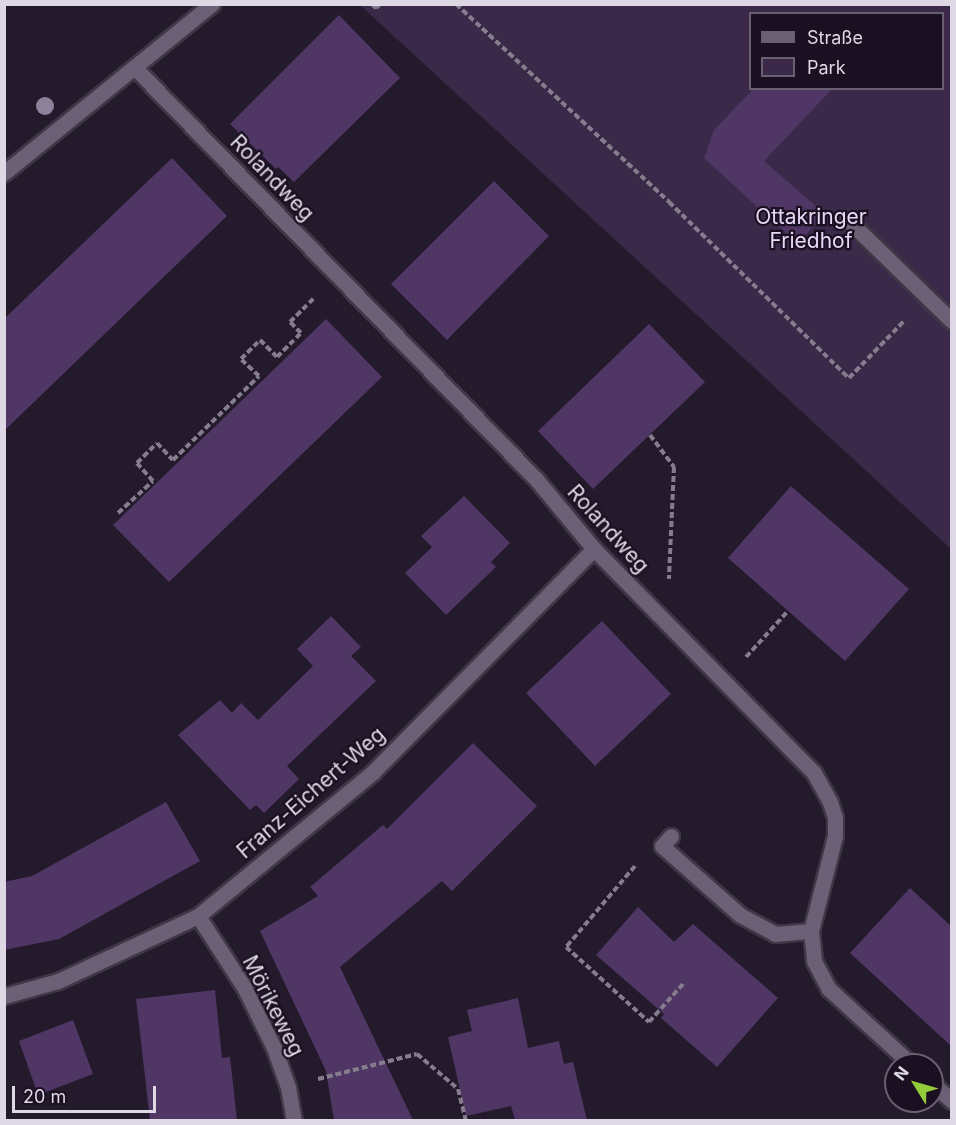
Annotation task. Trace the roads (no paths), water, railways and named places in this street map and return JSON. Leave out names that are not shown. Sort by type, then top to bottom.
[{"type":"street","points":[[4,173],[212,4]]},
{"type":"street","name":"Rolandweg","points":[[135,68],[536,479],[594,549],[797,755],[823,786],[835,817],[836,836],[811,931],[814,961],[830,990],[899,1053]]},
{"type":"street","points":[[846,219],[951,321]]},
{"type":"street","name":"Franz-Eichert-Weg","points":[[4,996],[58,981],[198,916],[373,772],[594,549]]},
{"type":"street","points":[[666,841],[740,915],[775,934],[811,931]]},
{"type":"street","name":"Mörikeweg","points":[[198,916],[244,987],[274,1048],[288,1087],[294,1120]]},
{"type":"park label","name":"Ottakringer Friedhof","points":[[811,229]]}]
